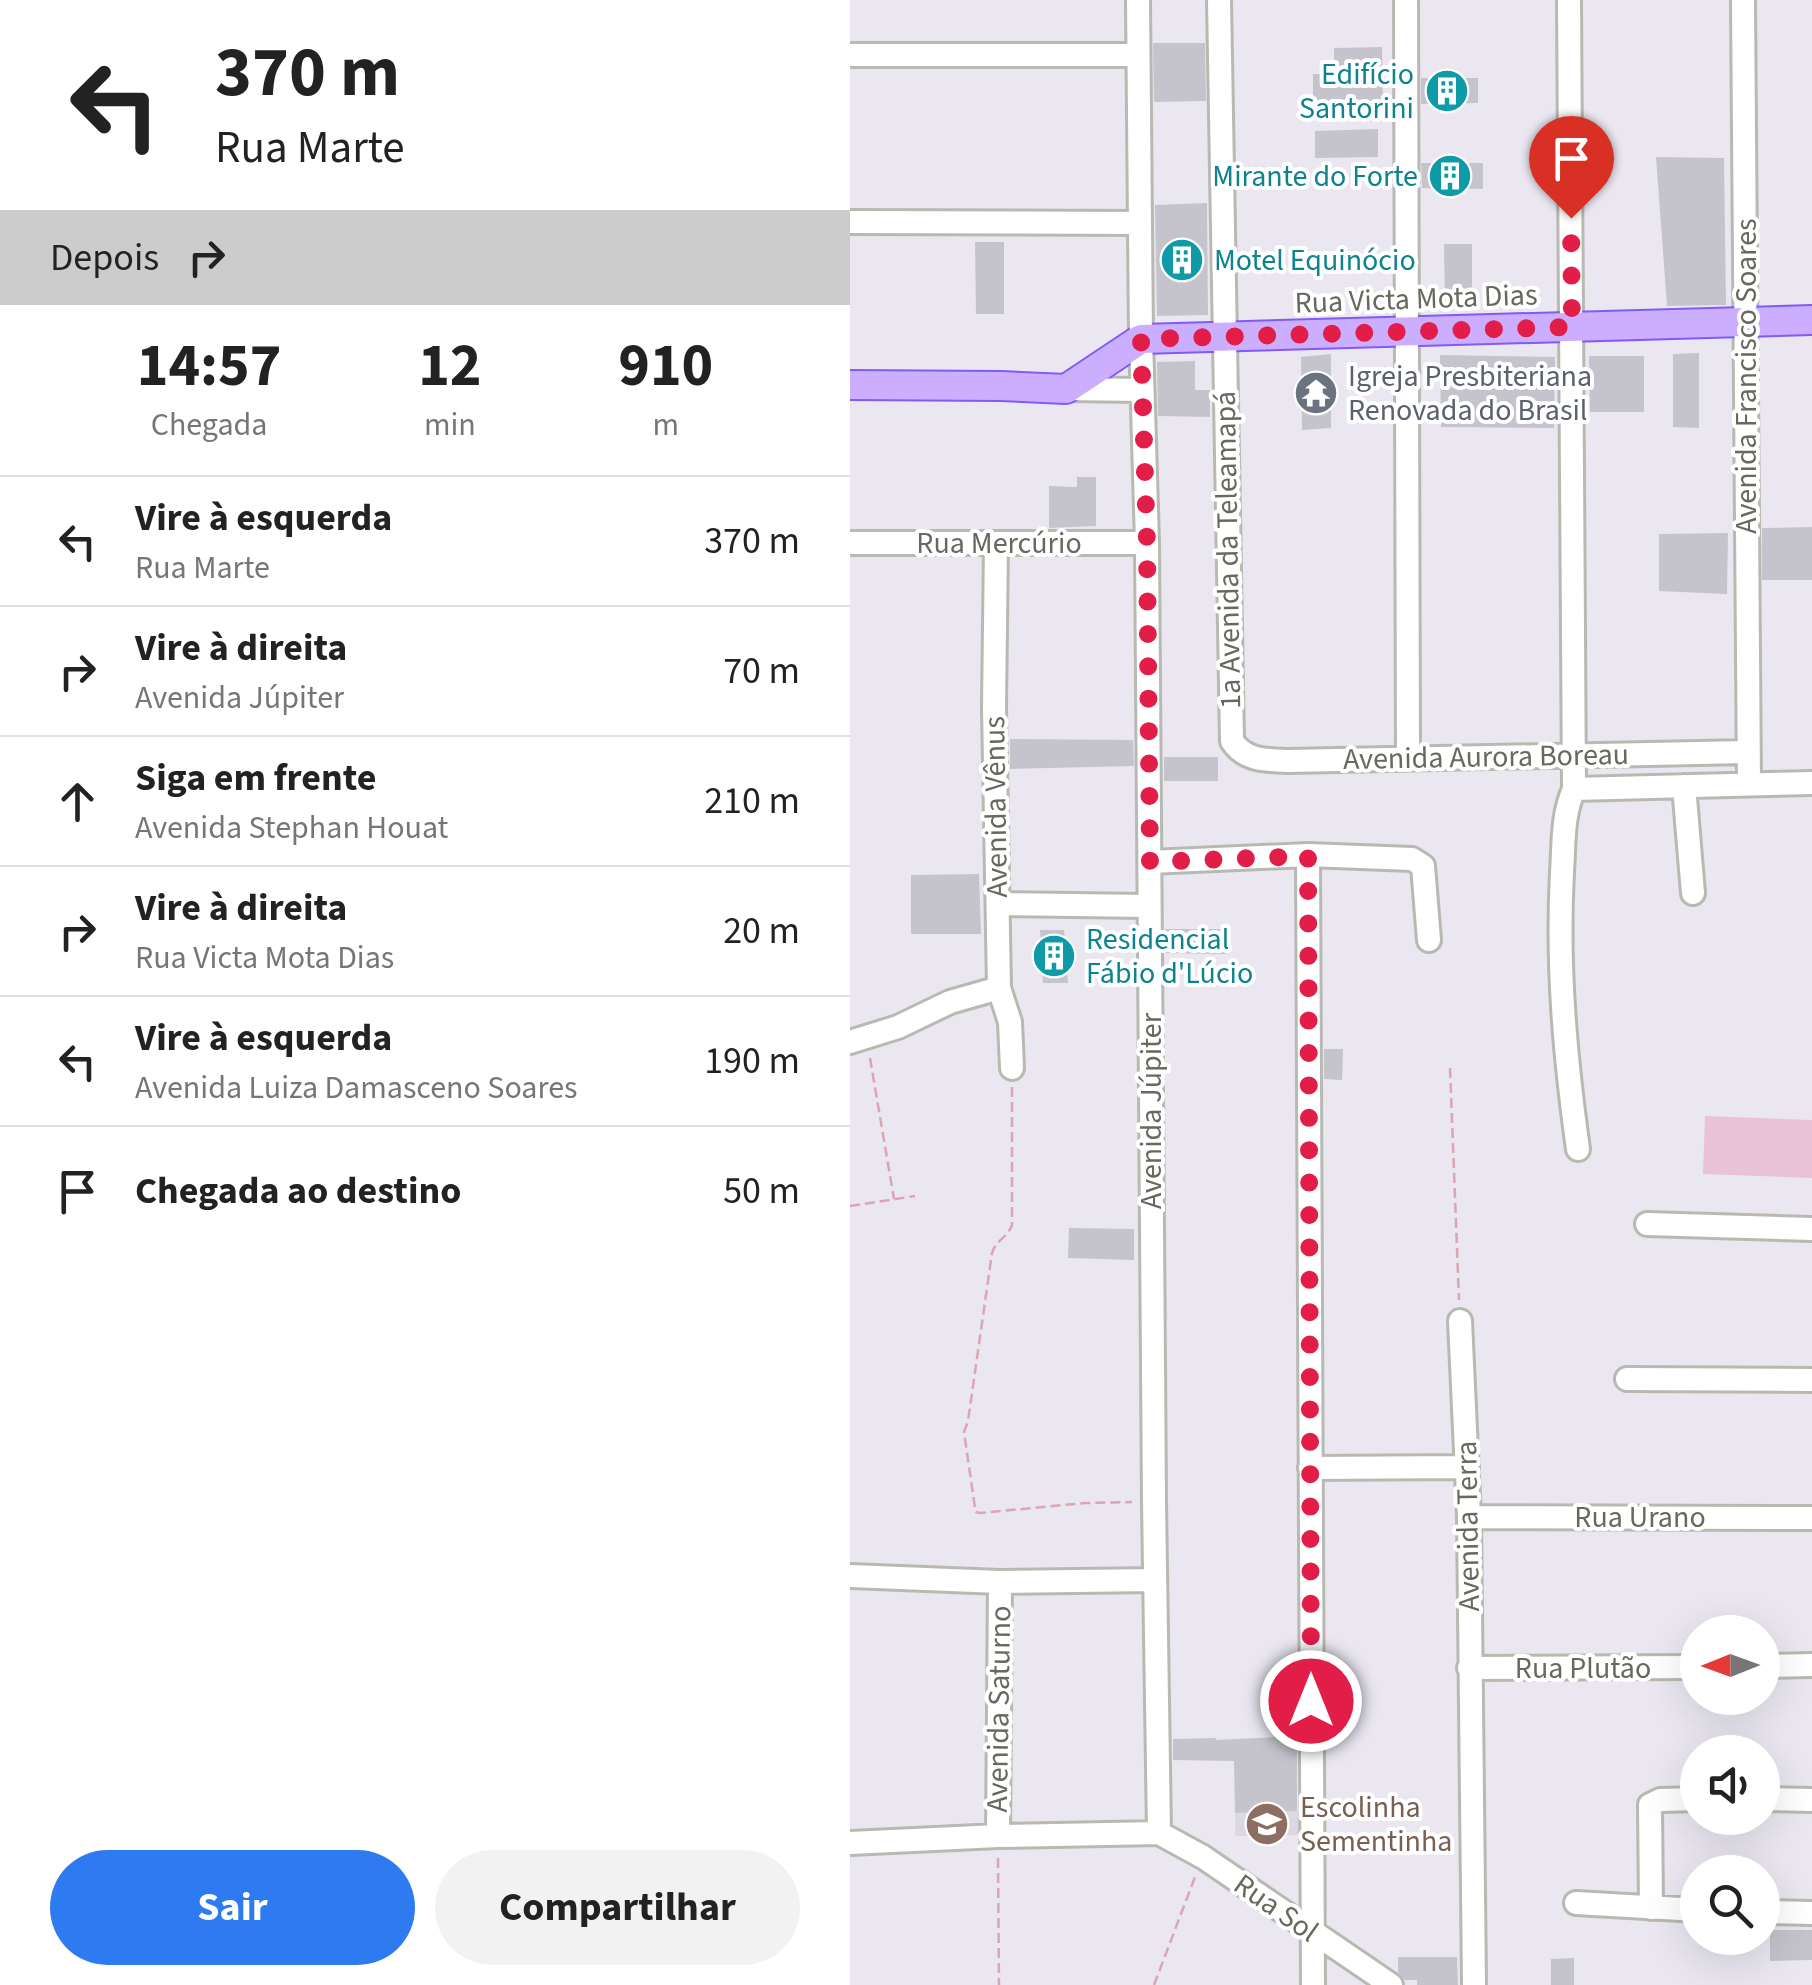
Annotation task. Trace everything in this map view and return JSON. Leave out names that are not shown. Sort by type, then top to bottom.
[{"type":"main road","name":"Rua Victa Mota Dias","points":[[1141,339],[1812,320]]},
{"type":"main road","points":[[850,385],[1066,389],[1141,339]]},
{"type":"street","name":"Avenida Júpiter","points":[[1138,0],[1159,1833]]},
{"type":"street","name":"1a Avenida da Teleamapá","points":[[1220,0],[1232,741]]},
{"type":"street","points":[[1406,0],[1408,759]]},
{"type":"street","points":[[1569,0],[1574,789],[1566,808],[1560,920],[1566,1064],[1578,1149]]},
{"type":"street","name":"Avenida Francisco Soares","points":[[1743,0],[1750,784]]},
{"type":"street","points":[[850,55],[1138,54]]},
{"type":"street","points":[[850,222],[1140,223]]},
{"type":"street","points":[[1066,389],[1142,390]]},
{"type":"street","name":"Rua Mercúrio","points":[[850,544],[1147,544]]},
{"type":"street","name":"Avenida Vênus","points":[[996,544],[994,707],[999,988],[1010,1022],[1012,1068]]},
{"type":"street","name":"Avenida Aurora Boreau","points":[[1232,741],[1250,757],[1266,760],[1748,752]]},
{"type":"street","points":[[1574,789],[1812,782]]},
{"type":"street","points":[[1684,786],[1693,893]]},
{"type":"street","points":[[1308,856],[1313,1985]]},
{"type":"street","points":[[1150,862],[1308,856],[1407,858],[1422,866],[1429,940]]},
{"type":"street","points":[[999,904],[1150,906]]},
{"type":"street","points":[[858,1040],[898,1027],[950,1002],[999,988]]},
{"type":"street","points":[[1647,1224],[1812,1229]]},
{"type":"street","name":"Avenida Terra","points":[[1460,1322],[1468,1467],[1474,1985]]},
{"type":"street","points":[[1627,1379],[1812,1380]]},
{"type":"street","points":[[1310,1468],[1468,1467]]},
{"type":"street","name":"Rua Urano","points":[[1469,1517],[1812,1518]]},
{"type":"street","points":[[850,1576],[1000,1582],[1156,1580]]},
{"type":"street","name":"Avenida Saturno","points":[[998,1836],[1000,1582]]},
{"type":"street","points":[[1780,1666],[1812,1665]]},
{"type":"street","name":"Rua Plutão","points":[[1470,1668],[1680,1668]]},
{"type":"street","points":[[1651,1908],[1650,1806],[1660,1800],[1680,1799]]},
{"type":"street","points":[[1780,1799],[1812,1800]]},
{"type":"street","points":[[850,1843],[1159,1833]]},
{"type":"street","name":"Rua Sol","points":[[1159,1833],[1203,1857],[1390,1985]]},
{"type":"street","points":[[1576,1903],[1680,1909]]},
{"type":"street","points":[[1780,1913],[1812,1914]]},
{"type":"path","points":[[858,1040],[894,1199]]},
{"type":"path","points":[[1012,1068],[1012,1225],[992,1253],[964,1432],[976,1512],[1154,1502]]},
{"type":"path","points":[[1450,1068],[1460,1322]]},
{"type":"path","points":[[850,1206],[915,1196]]},
{"type":"path","points":[[998,1836],[999,1985]]},
{"type":"path","points":[[1154,1985],[1203,1857]]},
{"type":"shaded area","points":[[1705,1116],[1812,1120],[1812,1178],[1703,1174]]},
{"type":"shaded area","name":"Escolinha Sementinha","points":[[1298,1811],[1299,1835],[1235,1836],[1235,1813]]},
{"type":"building","points":[[1153,43],[1205,43],[1206,101],[1154,102]]},
{"type":"building","points":[[1382,47],[1383,103],[1313,103],[1313,74],[1334,74],[1334,48]]},
{"type":"building","name":"Edifício Santorini","points":[[1421,78],[1478,78],[1478,103],[1421,104]]},
{"type":"building","points":[[1378,129],[1378,157],[1315,158],[1315,131]]},
{"type":"building","points":[[1656,157],[1724,158],[1726,305],[1667,306]]},
{"type":"building","name":"Mirante do Forte","points":[[1421,163],[1483,163],[1483,189],[1422,188]]},
{"type":"building","name":"Motel Equinócio","points":[[1207,203],[1208,315],[1157,316],[1155,205]]},
{"type":"building","points":[[975,242],[1004,242],[1004,314],[976,314]]},
{"type":"building","points":[[1444,244],[1472,244],[1472,307],[1445,308]]},
{"type":"building","points":[[1699,353],[1699,428],[1673,427],[1673,354]]},
{"type":"building","name":"Igreja Presbiteriana Renovada do Brasil","points":[[1331,354],[1331,428],[1302,430],[1301,357]]},
{"type":"building","points":[[1440,355],[1555,357],[1554,428],[1441,427]]},
{"type":"building","points":[[1589,356],[1644,356],[1644,412],[1590,412]]},
{"type":"building","points":[[1195,361],[1195,390],[1210,390],[1210,417],[1158,416],[1157,362]]},
{"type":"building","points":[[1077,477],[1096,477],[1096,526],[1049,528],[1049,486],[1077,487]]},
{"type":"building","points":[[1812,527],[1812,580],[1762,580],[1762,528]]},
{"type":"building","points":[[1728,533],[1727,594],[1659,591],[1659,534]]},
{"type":"building","points":[[1010,739],[1133,740],[1134,766],[1010,769]]},
{"type":"building","points":[[1164,757],[1218,757],[1218,781],[1164,781]]},
{"type":"building","points":[[979,874],[981,934],[911,934],[911,875]]},
{"type":"building","points":[[1165,929],[1227,929],[1226,954],[1165,953]]},
{"type":"building","name":"Residencial Fábio d'Lúcio","points":[[1040,930],[1064,930],[1068,983],[1043,983]]},
{"type":"building","points":[[1324,1049],[1343,1049],[1342,1080],[1324,1079]]},
{"type":"building","points":[[1069,1228],[1134,1229],[1134,1260],[1068,1258]]},
{"type":"building","points":[[1297,1736],[1297,1811],[1235,1813],[1234,1761],[1173,1760],[1173,1739]]},
{"type":"building","points":[[1780,1930],[1812,1930],[1812,1960],[1770,1961],[1770,1955],[1780,1955]]},
{"type":"building","points":[[1398,1957],[1457,1957],[1458,1985],[1417,1985],[1417,1980],[1405,1980],[1398,1972]]},
{"type":"building","points":[[1574,1958],[1574,1985],[1551,1985],[1551,1959]]},
{"type":"place","name":"Edifício Santorini","points":[[1447,91]]},
{"type":"place","name":"Mirante do Forte","points":[[1450,176]]},
{"type":"place","name":"Motel Equinócio","points":[[1182,260]]},
{"type":"place","name":"Igreja Presbiteriana Renovada do Brasil","points":[[1316,393]]},
{"type":"place","name":"Residencial Fábio d'Lúcio","points":[[1054,956]]},
{"type":"place","name":"Escolinha Sementinha","points":[[1267,1824]]},
{"type":"route","points":[[1311,1701],[1308,856],[1150,862],[1141,339],[1572,327],[1571,218]]}]
